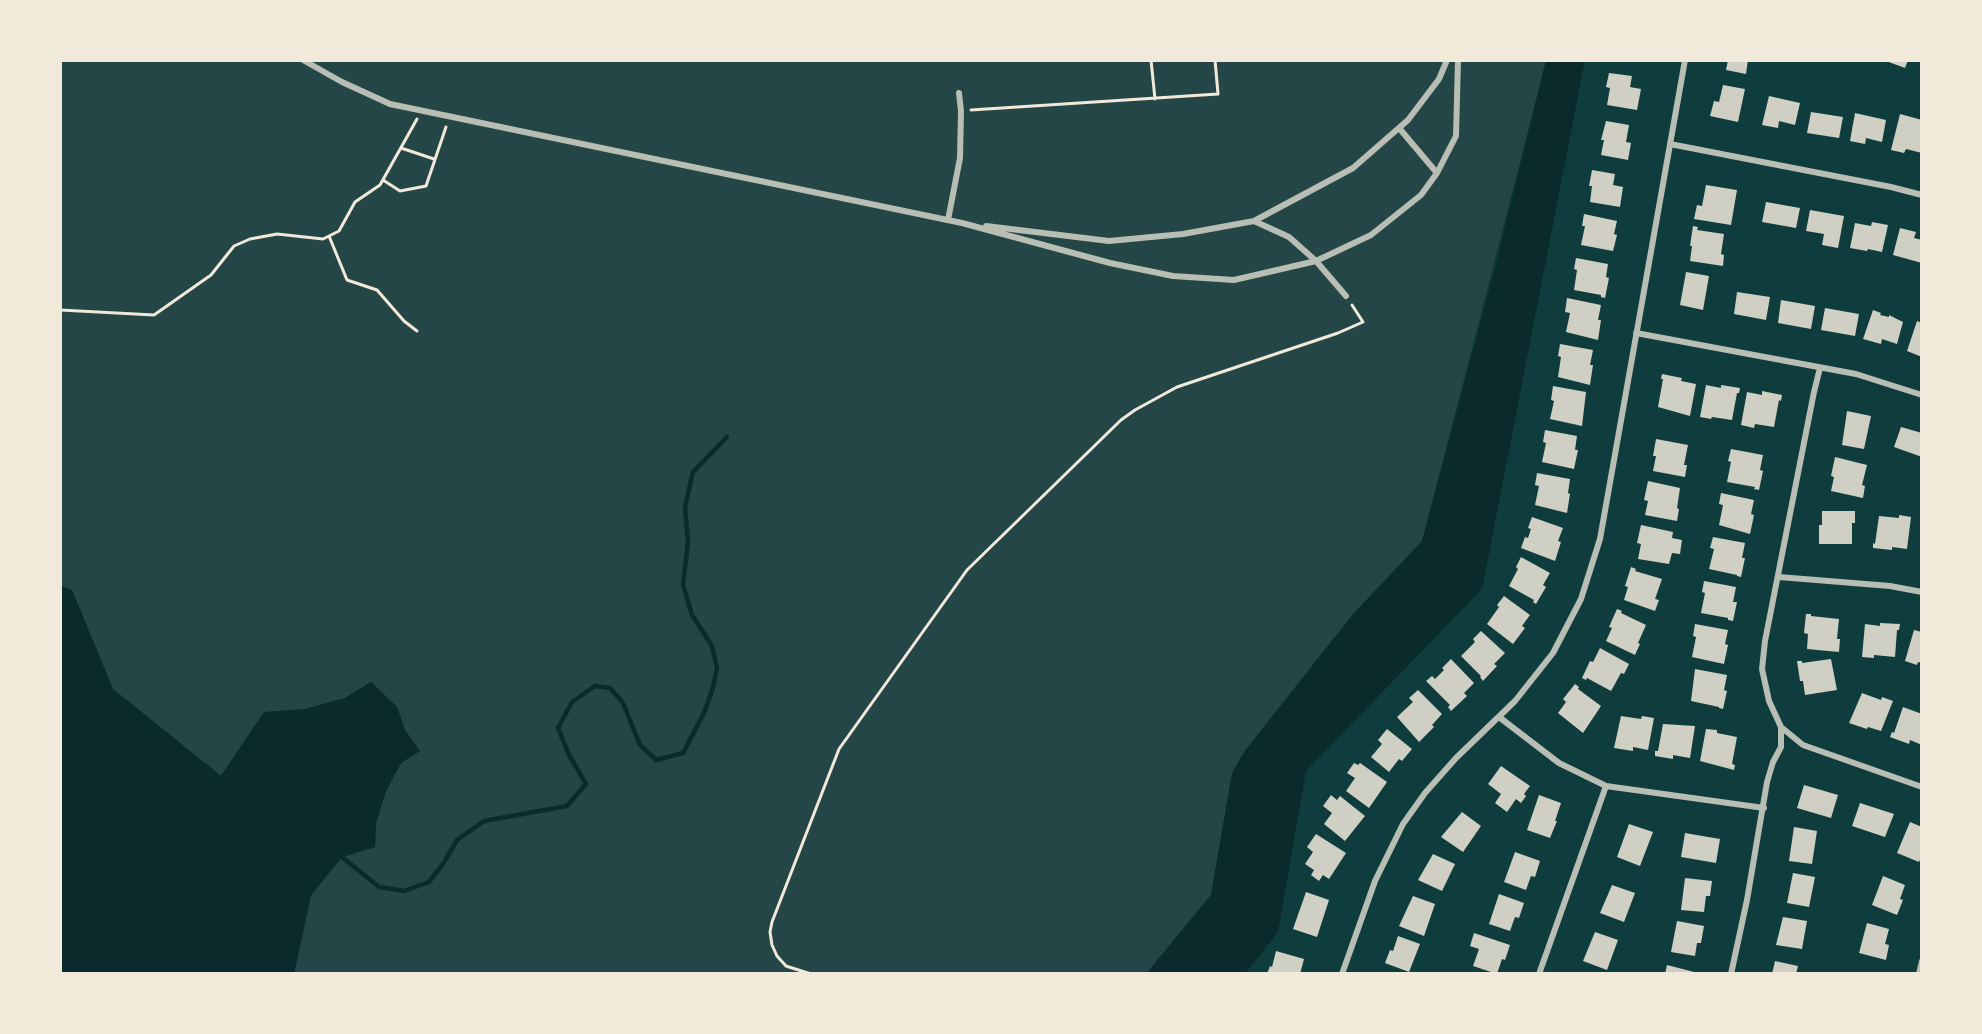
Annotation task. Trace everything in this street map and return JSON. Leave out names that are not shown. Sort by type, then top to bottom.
[{"type":"street","points":[[303,60],[342,82],[390,104],[962,223],[1110,263],[1173,276],[1234,280],[1316,261],[1371,235],[1421,195],[1437,173],[1456,136],[1458,60]]},
{"type":"street","points":[[962,223],[1109,240],[1183,234],[1254,221],[1353,168],[1408,120],[1439,79],[1447,60]]},
{"type":"street","points":[[1342,974],[1375,880],[1403,824],[1448,766],[1515,701],[1554,652],[1581,599],[1600,539],[1685,60]]},
{"type":"street","points":[[948,220],[960,158],[959,93]]},
{"type":"street","points":[[1399,128],[1437,173]]},
{"type":"street","points":[[1670,144],[1892,187],[1922,195]]},
{"type":"street","points":[[1254,221],[1289,237],[1316,261],[1346,296]]},
{"type":"street","points":[[1636,333],[1856,374],[1922,395]]},
{"type":"street","points":[[1731,974],[1747,900],[1767,782],[1773,762],[1781,747],[1781,727],[1769,701],[1762,669],[1765,641],[1820,368]]},
{"type":"street","points":[[1779,577],[1890,586],[1922,592]]},
{"type":"street","points":[[1499,717],[1559,763],[1606,786],[1764,808]]},
{"type":"street","points":[[1781,727],[1803,745],[1922,787]]},
{"type":"street","points":[[1539,974],[1606,786]]},
{"type":"street","points":[[1919,974],[1922,961]]},
{"type":"path","points":[[1151,60],[1155,99]]},
{"type":"path","points":[[961,111],[1218,94],[1215,60]]},
{"type":"path","points":[[60,310],[154,315],[212,275],[234,246],[250,239],[277,234],[323,239],[339,231],[355,202],[380,185],[422,110]]},
{"type":"path","points":[[383,180],[400,191],[426,186],[450,116]]},
{"type":"path","points":[[401,148],[434,159]]},
{"type":"path","points":[[329,236],[347,280],[377,290],[404,321],[417,331]]},
{"type":"path","points":[[811,974],[786,966],[777,956],[770,932],[822,792],[842,741],[967,570],[1121,420],[1176,387],[1338,333],[1363,322],[1346,296]]},
{"type":"shaded area","points":[[60,60],[1546,61],[1422,541],[1333,639],[1244,752],[1232,774],[1211,895],[1146,974],[294,974],[311,896],[342,857],[375,847],[376,823],[386,791],[401,763],[419,751],[405,730],[397,707],[371,682],[345,698],[305,709],[264,712],[221,776],[113,689],[72,590],[60,586]]},
{"type":"shaded area","points":[[1546,60],[1585,60],[1482,589],[1306,771],[1278,932],[1245,974],[1146,974],[1211,895],[1232,773],[1244,752],[1354,613],[1422,541],[1496,263]]},
{"type":"shaded area","points":[[60,586],[72,590],[113,689],[221,776],[264,712],[305,709],[345,698],[371,682],[397,707],[405,730],[420,751],[401,763],[386,791],[376,823],[375,847],[342,857],[311,895],[294,974],[60,974]]},
{"type":"building","points":[[1728,60],[1748,60],[1746,74],[1726,70]]},
{"type":"building","points":[[1886,60],[1908,60],[1905,68],[1886,61]]},
{"type":"building","points":[[1609,73],[1632,76],[1630,87],[1641,89],[1637,110],[1607,105],[1610,88],[1606,87]]},
{"type":"building","points":[[1723,85],[1745,89],[1738,122],[1710,116],[1714,101],[1719,102]]},
{"type":"building","points":[[1769,96],[1800,103],[1795,125],[1779,121],[1778,128],[1762,125]]},
{"type":"building","points":[[1811,112],[1843,117],[1839,138],[1807,133]]},
{"type":"building","points":[[1855,113],[1886,120],[1882,142],[1866,138],[1865,144],[1850,141]]},
{"type":"building","points":[[1900,114],[1922,120],[1922,153],[1906,149],[1904,153],[1891,150]]},
{"type":"building","points":[[1606,121],[1629,125],[1626,142],[1631,143],[1628,160],[1601,155],[1604,140],[1601,140]]},
{"type":"building","points":[[1592,170],[1615,174],[1613,185],[1623,187],[1620,207],[1590,202],[1592,186],[1589,186]]},
{"type":"building","points":[[1706,185],[1737,190],[1731,225],[1694,219],[1697,205],[1702,206]]},
{"type":"building","points":[[1766,202],[1800,208],[1796,228],[1762,222]]},
{"type":"building","points":[[1810,210],[1844,216],[1838,248],[1822,245],[1824,234],[1806,231]]},
{"type":"building","points":[[1584,214],[1617,221],[1614,234],[1617,235],[1613,251],[1581,245],[1585,226],[1582,226]]},
{"type":"building","points":[[1872,222],[1888,225],[1882,252],[1850,248],[1855,223],[1871,226]]},
{"type":"building","points":[[1693,226],[1698,227],[1697,230],[1724,234],[1721,254],[1724,255],[1723,266],[1690,261]]},
{"type":"building","points":[[1900,228],[1916,232],[1914,238],[1922,240],[1922,263],[1893,255]]},
{"type":"building","points":[[1576,258],[1608,264],[1606,277],[1609,278],[1605,298],[1601,295],[1574,290]]},
{"type":"building","points":[[1686,272],[1709,276],[1703,310],[1680,305]]},
{"type":"building","points":[[1737,292],[1770,297],[1766,320],[1734,314]]},
{"type":"building","points":[[1567,298],[1601,305],[1598,340],[1566,332],[1570,313],[1565,312]]},
{"type":"building","points":[[1781,300],[1815,306],[1811,329],[1778,323]]},
{"type":"building","points":[[1825,308],[1859,314],[1855,336],[1821,330]]},
{"type":"building","points":[[1873,310],[1881,313],[1880,315],[1889,317],[1889,315],[1903,322],[1897,344],[1882,339],[1881,344],[1863,339]]},
{"type":"building","points":[[1917,321],[1922,323],[1922,357],[1907,351]]},
{"type":"building","points":[[1560,344],[1593,350],[1590,385],[1558,377]]},
{"type":"building","points":[[1662,374],[1682,378],[1681,381],[1696,384],[1690,416],[1658,407]]},
{"type":"building","points":[[1706,385],[1740,388],[1732,420],[1700,417]]},
{"type":"building","points":[[1553,386],[1586,392],[1582,426],[1550,419],[1554,401],[1551,400]]},
{"type":"building","points":[[1762,391],[1782,395],[1774,427],[1755,424],[1754,428],[1741,425],[1747,392],[1762,395]]},
{"type":"building","points":[[1847,411],[1871,416],[1864,449],[1842,445]]},
{"type":"building","points":[[1901,427],[1922,433],[1922,457],[1894,447]]},
{"type":"building","points":[[1545,430],[1577,436],[1575,450],[1578,450],[1574,469],[1542,462],[1546,443],[1543,442]]},
{"type":"building","points":[[1656,439],[1688,445],[1684,465],[1687,465],[1685,477],[1653,471]]},
{"type":"building","points":[[1731,449],[1763,455],[1760,470],[1763,471],[1759,490],[1754,489],[1755,487],[1727,482]]},
{"type":"building","points":[[1835,457],[1867,465],[1862,485],[1865,486],[1863,498],[1831,491]]},
{"type":"building","points":[[1537,473],[1570,479],[1567,513],[1535,505],[1539,486],[1535,485]]},
{"type":"building","points":[[1648,481],[1680,488],[1677,521],[1645,515],[1648,501],[1644,500]]},
{"type":"building","points":[[1721,493],[1754,500],[1750,534],[1719,525],[1723,505],[1719,504]]},
{"type":"building","points":[[1822,511],[1855,511],[1855,523],[1852,523],[1852,544],[1819,544]]},
{"type":"building","points":[[1899,515],[1911,517],[1907,549],[1873,548],[1879,516],[1899,518]]},
{"type":"building","points":[[1532,517],[1563,528],[1555,561],[1521,548],[1525,537],[1528,538],[1531,529],[1528,528]]},
{"type":"building","points":[[1641,525],[1673,532],[1672,538],[1682,540],[1680,554],[1672,553],[1669,564],[1638,559],[1641,544],[1637,543]]},
{"type":"building","points":[[1713,537],[1745,543],[1741,577],[1709,569],[1714,549],[1710,548]]},
{"type":"building","points":[[1521,557],[1550,573],[1543,585],[1546,587],[1536,604],[1534,600],[1509,586],[1518,569],[1516,567]]},
{"type":"building","points":[[1631,567],[1636,569],[1635,571],[1662,579],[1655,599],[1659,600],[1655,611],[1624,600],[1628,587],[1625,586]]},
{"type":"building","points":[[1704,581],[1736,587],[1733,602],[1737,602],[1733,621],[1701,613],[1705,593],[1702,592]]},
{"type":"building","points":[[1504,596],[1530,615],[1522,626],[1525,628],[1513,644],[1487,624]]},
{"type":"building","points":[[1617,609],[1646,625],[1635,655],[1606,641]]},
{"type":"building","points":[[1806,614],[1839,619],[1837,639],[1840,639],[1839,652],[1807,649],[1808,634],[1804,633]]},
{"type":"building","points":[[1880,623],[1900,624],[1897,630],[1895,657],[1874,655],[1874,658],[1862,657],[1865,624],[1880,626]]},
{"type":"building","points":[[1695,624],[1728,630],[1724,664],[1692,657],[1696,637],[1693,636]]},
{"type":"building","points":[[1914,630],[1922,632],[1922,663],[1918,662],[1917,665],[1905,661]]},
{"type":"building","points":[[1481,631],[1505,653],[1494,664],[1497,666],[1483,681],[1481,676],[1461,656],[1475,642],[1473,639]]},
{"type":"building","points":[[1600,648],[1629,664],[1611,691],[1587,678],[1586,680],[1582,678],[1590,661],[1593,662]]},
{"type":"building","points":[[1451,659],[1474,683],[1464,693],[1467,696],[1451,711],[1448,707],[1450,705],[1426,681],[1432,676],[1435,679]]},
{"type":"building","points":[[1831,659],[1837,690],[1805,695],[1797,661],[1802,661],[1802,663]]},
{"type":"building","points":[[1695,669],[1727,675],[1724,690],[1727,691],[1723,709],[1691,701]]},
{"type":"building","points":[[1575,684],[1579,687],[1578,689],[1601,706],[1583,733],[1558,713],[1566,702],[1563,699]]},
{"type":"building","points":[[1418,690],[1442,714],[1432,725],[1434,727],[1419,742],[1397,717],[1413,702],[1409,698]]},
{"type":"building","points":[[1862,693],[1881,700],[1882,697],[1893,701],[1881,731],[1849,723]]},
{"type":"building","points":[[1903,707],[1922,714],[1922,745],[1910,740],[1909,744],[1890,737],[1892,732],[1894,733]]},
{"type":"building","points":[[1621,716],[1654,718],[1648,750],[1633,747],[1633,751],[1614,748]]},
{"type":"building","points":[[1663,724],[1695,726],[1690,758],[1673,755],[1673,759],[1655,756]]},
{"type":"building","points":[[1387,729],[1412,749],[1402,761],[1399,759],[1389,772],[1371,757],[1382,744],[1378,740]]},
{"type":"building","points":[[1706,729],[1737,737],[1732,764],[1735,765],[1734,770],[1700,761]]},
{"type":"building","points":[[1354,763],[1358,765],[1360,763],[1387,782],[1369,808],[1346,791],[1355,778],[1347,773]]},
{"type":"building","points":[[1501,766],[1530,786],[1521,803],[1516,799],[1507,812],[1495,803],[1501,794],[1488,784]]},
{"type":"building","points":[[1804,785],[1838,795],[1831,818],[1797,808]]},
{"type":"building","points":[[1331,795],[1337,800],[1340,796],[1365,816],[1345,841],[1324,824],[1332,813],[1323,806]]},
{"type":"building","points":[[1539,795],[1561,803],[1550,838],[1527,830]]},
{"type":"building","points":[[1860,803],[1894,814],[1885,837],[1852,826]]},
{"type":"building","points":[[1462,812],[1481,826],[1463,852],[1441,837]]},
{"type":"building","points":[[1910,822],[1922,827],[1922,855],[1919,862],[1897,853]]},
{"type":"building","points":[[1629,824],[1653,832],[1640,866],[1617,857]]},
{"type":"building","points":[[1794,827],[1817,831],[1812,864],[1789,861]]},
{"type":"building","points":[[1685,833],[1720,839],[1716,863],[1681,857]]},
{"type":"building","points":[[1316,834],[1346,853],[1329,879],[1323,875],[1319,881],[1311,875],[1314,870],[1305,864],[1313,852],[1307,847]]},
{"type":"building","points":[[1515,852],[1540,861],[1535,877],[1531,876],[1526,890],[1504,882]]},
{"type":"building","points":[[1433,854],[1455,864],[1442,891],[1418,880]]},
{"type":"building","points":[[1793,873],[1815,877],[1809,907],[1787,903]]},
{"type":"building","points":[[1883,876],[1905,885],[1900,899],[1903,900],[1897,915],[1872,905]]},
{"type":"building","points":[[1685,878],[1712,881],[1710,896],[1706,896],[1704,912],[1681,910]]},
{"type":"building","points":[[1612,885],[1635,893],[1624,922],[1600,913]]},
{"type":"building","points":[[1306,892],[1329,900],[1317,937],[1293,929]]},
{"type":"building","points":[[1499,894],[1524,903],[1519,918],[1515,917],[1510,931],[1489,924]]},
{"type":"building","points":[[1413,896],[1435,904],[1424,936],[1399,926]]},
{"type":"building","points":[[1783,917],[1807,921],[1802,949],[1776,945]]},
{"type":"building","points":[[1677,921],[1704,926],[1701,943],[1697,943],[1695,956],[1671,952]]},
{"type":"building","points":[[1867,923],[1889,929],[1885,944],[1889,945],[1886,960],[1859,953]]},
{"type":"building","points":[[1595,932],[1618,940],[1607,970],[1583,961]]},
{"type":"building","points":[[1474,933],[1510,945],[1497,974],[1473,966],[1479,949],[1470,946]]},
{"type":"building","points":[[1398,936],[1420,944],[1409,972],[1385,963],[1390,950],[1393,951]]},
{"type":"building","points":[[1276,951],[1304,959],[1300,974],[1267,974],[1270,966],[1272,967]]},
{"type":"building","points":[[1775,961],[1798,966],[1796,974],[1772,974]]},
{"type":"building","points":[[1667,965],[1698,973],[1698,974],[1665,974]]},
{"type":"waterway","points":[[342,857],[379,887],[404,891],[429,882],[457,840],[484,821],[567,806],[586,784],[569,755],[558,728],[572,702],[595,686],[610,688],[623,703],[640,745],[656,760],[683,753],[704,713],[717,668],[712,646],[692,615],[683,585],[688,542],[685,507],[693,472],[727,437]]}]
